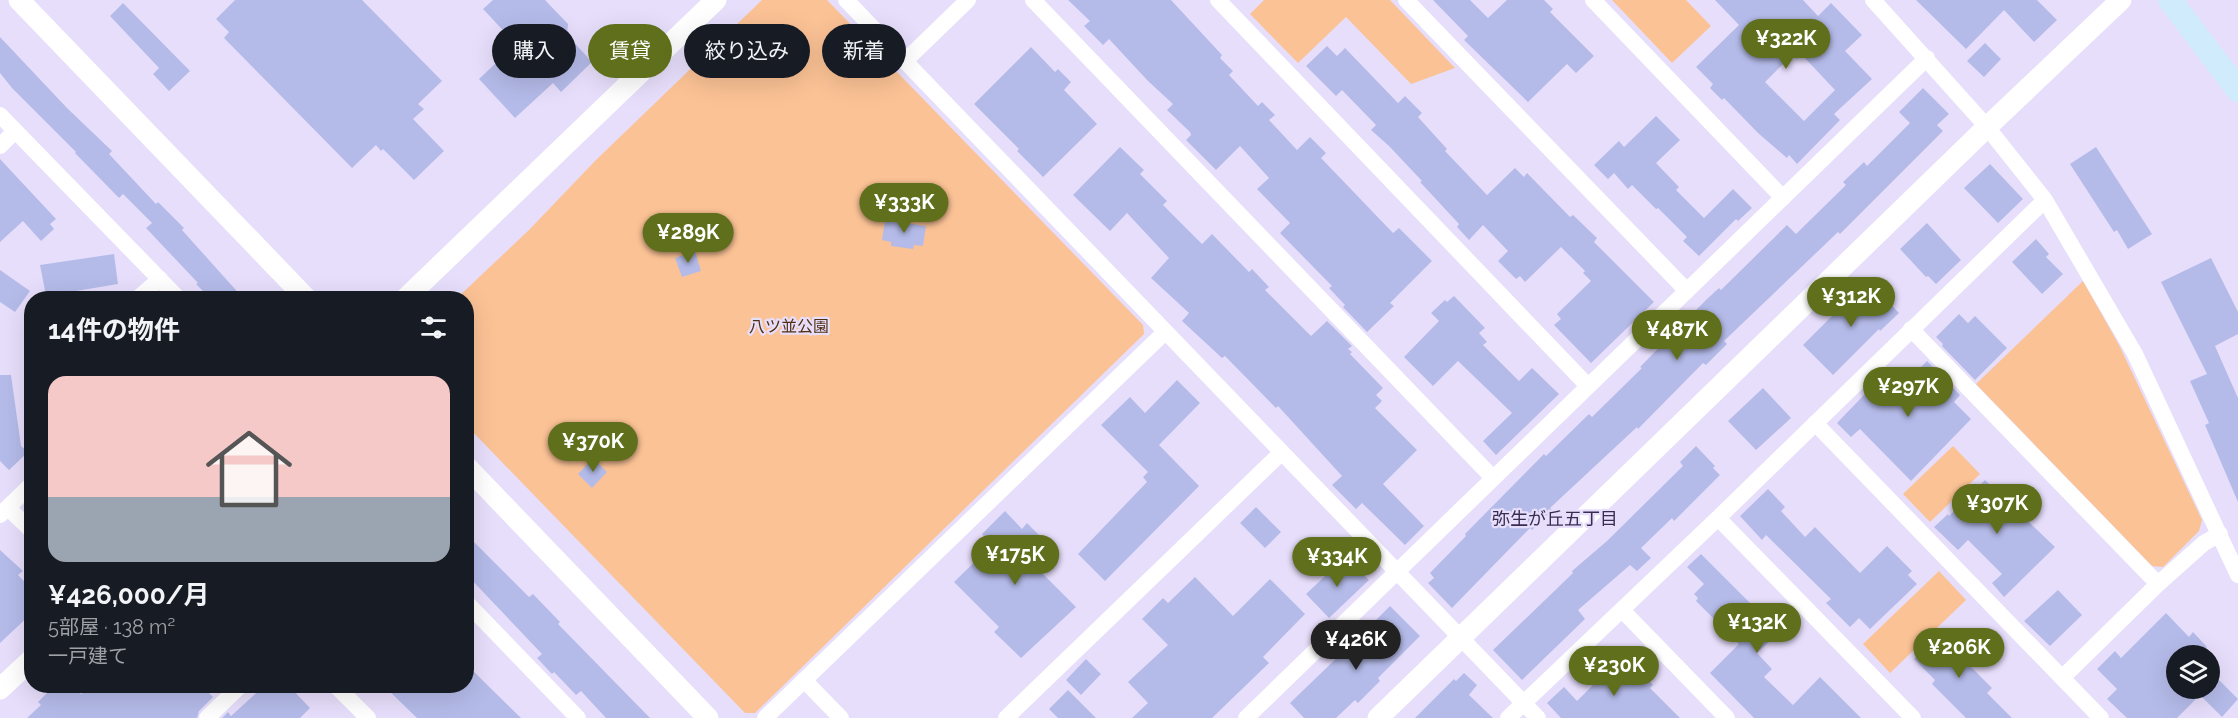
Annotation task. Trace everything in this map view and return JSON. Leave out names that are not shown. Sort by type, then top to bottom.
[{"type":"main road","points":[[2170,0],[2238,90]]},
{"type":"street","points":[[19,0],[299,291]]},
{"type":"street","points":[[413,291],[716,0]]},
{"type":"street","points":[[846,0],[869,24]]},
{"type":"street","points":[[906,61],[968,0]]},
{"type":"street","points":[[1033,0],[1493,478]]},
{"type":"street","points":[[1218,0],[1588,386]]},
{"type":"street","points":[[1406,0],[1687,291]]},
{"type":"street","points":[[1593,0],[1783,198]]},
{"type":"street","points":[[1873,0],[1987,126],[2045,200],[2135,354],[2238,575]]},
{"type":"street","points":[[1378,718],[1987,126],[2121,0]]},
{"type":"street","points":[[1246,718],[1927,58]]},
{"type":"street","points":[[906,63],[1538,718]]},
{"type":"street","points":[[0,115],[171,291]]},
{"type":"street","points":[[0,146],[15,130]]},
{"type":"street","points":[[1508,718],[1718,519],[2045,200]]},
{"type":"street","points":[[146,291],[160,279]]},
{"type":"street","points":[[1911,329],[2158,584]]},
{"type":"street","points":[[765,718],[1165,332]]},
{"type":"street","points":[[1815,423],[2101,718]]},
{"type":"street","points":[[1006,718],[1281,453]]},
{"type":"street","points":[[474,474],[708,718]]},
{"type":"street","points":[[24,492],[4,512],[24,526]]},
{"type":"street","points":[[1718,519],[1913,718]]},
{"type":"street","points":[[2062,678],[2158,584],[2204,543],[2220,534]]},
{"type":"street","points":[[474,610],[578,718]]},
{"type":"street","points":[[1622,610],[1727,718]]},
{"type":"street","points":[[0,689],[24,666]]},
{"type":"street","points":[[804,680],[841,718]]},
{"type":"street","points":[[207,718],[233,693]]},
{"type":"street","points":[[343,693],[368,718]]},
{"type":"green space","name":"八ツ並公園","points":[[762,0],[827,0],[850,24],[822,24],[822,78],[903,78],[1143,325],[1144,334],[755,713],[745,713],[474,433],[474,291],[464,291],[528,231],[596,160],[684,75],[684,78],[810,78],[810,24],[737,24]]},
{"type":"green space","points":[[1264,0],[1390,0],[1455,68],[1411,84],[1346,17],[1298,63],[1250,14]]},
{"type":"green space","points":[[1612,0],[1686,0],[1711,26],[1672,63]]},
{"type":"green space","points":[[2083,281],[2119,345],[2202,520],[2199,531],[2163,567],[2152,566],[1976,384]]},
{"type":"green space","points":[[1953,446],[1980,474],[1930,522],[1903,494]]},
{"type":"green space","points":[[1939,571],[1966,600],[1890,673],[1863,644]]},
{"type":"building","points":[[235,0],[362,0],[442,81],[418,104],[424,109],[413,119],[444,151],[414,180],[383,149],[381,151],[376,145],[352,168],[224,38],[229,32],[216,19]]},
{"type":"building","points":[[493,0],[545,0],[568,24],[497,24],[483,9]]},
{"type":"building","points":[[1068,0],[1171,0],[1222,55],[1220,58],[1233,71],[1229,75],[1258,106],[1262,102],[1275,115],[1269,120],[1297,150],[1310,137],[1326,153],[1321,158],[1393,233],[1399,228],[1432,261],[1390,303],[1394,306],[1367,332],[1343,307],[1345,305],[1329,288],[1332,286],[1280,233],[1290,223],[1257,189],[1269,178],[1240,146],[1216,170],[1186,140],[1191,135],[1190,132],[1167,110],[1173,104],[1109,39],[1103,45],[1084,26],[1090,21]]},
{"type":"building","points":[[1433,0],[1470,0],[1488,18],[1507,0],[1544,0],[1553,9],[1550,12],[1594,56],[1576,73],[1567,64],[1528,102],[1464,40],[1468,36]]},
{"type":"building","points":[[1715,0],[1803,0],[1818,16],[1831,3],[1862,35],[1845,51],[1872,79],[1834,114],[1840,120],[1797,164],[1789,155],[1787,158],[1758,133],[1724,98],[1722,100],[1710,88],[1713,84],[1696,67],[1739,25]],"holes":[[[1793,54],[1797,59],[1802,55],[1835,90],[1804,121],[1765,82]]]},
{"type":"building","points":[[1916,0],[2037,0],[2057,20],[2034,42],[2004,10],[1966,49]]},
{"type":"building","points":[[123,3],[190,71],[169,91],[153,74],[159,68],[110,16]]},
{"type":"building","points":[[0,37],[67,108],[112,151],[109,154],[156,204],[158,202],[184,228],[182,230],[237,291],[203,291],[146,228],[152,223],[123,194],[119,198],[0,73]]},
{"type":"building","points":[[1985,43],[2001,59],[1984,77],[1967,61]]},
{"type":"building","points":[[576,45],[588,58],[588,66],[576,77]]},
{"type":"building","points":[[1327,46],[1337,56],[1345,48],[1398,103],[1405,96],[1422,113],[1418,117],[1447,149],[1445,151],[1487,195],[1515,168],[1524,177],[1527,173],[1570,217],[1573,215],[1597,238],[1594,242],[1654,302],[1591,363],[1554,325],[1561,319],[1557,314],[1591,281],[1583,273],[1585,271],[1561,247],[1525,282],[1520,276],[1516,279],[1498,261],[1508,251],[1483,225],[1469,240],[1457,227],[1459,224],[1420,182],[1422,181],[1371,130],[1376,125],[1342,90],[1336,96],[1306,66]]},
{"type":"building","points":[[1031,47],[1055,72],[1058,69],[1071,82],[1064,90],[1097,124],[1043,177],[974,104]]},
{"type":"building","points":[[492,67],[492,78],[575,78],[561,92],[553,83],[515,118],[479,79]]},
{"type":"building","points":[[1923,88],[1949,114],[1937,125],[1943,131],[1840,234],[1838,232],[1724,341],[1727,344],[1706,365],[1703,363],[1638,429],[1637,427],[1550,508],[1552,510],[1532,530],[1530,528],[1452,608],[1428,583],[1434,578],[1430,573],[1466,536],[1465,534],[1544,454],[1546,456],[1589,414],[1592,417],[1706,300],[1719,288],[1721,290],[1787,225],[1796,234],[1846,185],[1843,182],[1864,162],[1867,166],[1910,123],[1899,112]]},
{"type":"building","points":[[1656,116],[1680,140],[1656,163],[1679,187],[1676,190],[1704,218],[1733,189],[1752,208],[1738,221],[1736,219],[1699,256],[1683,241],[1687,237],[1632,185],[1628,189],[1614,173],[1608,179],[1594,165],[1619,141],[1624,147]]},
{"type":"building","points":[[1120,147],[1144,170],[1140,174],[1167,201],[1163,205],[1202,244],[1212,234],[1249,272],[1252,269],[1269,287],[1265,290],[1311,336],[1327,321],[1352,346],[1348,349],[1352,352],[1350,354],[1383,388],[1376,395],[1382,401],[1375,408],[1417,450],[1383,484],[1424,526],[1405,545],[1362,503],[1356,509],[1332,485],[1342,476],[1278,406],[1276,408],[1225,356],[1222,358],[1182,321],[1189,313],[1151,278],[1169,258],[1127,213],[1110,231],[1073,195]]},
{"type":"building","points":[[2096,147],[2152,234],[2128,249],[2117,230],[2114,232],[2070,164]]},
{"type":"building","points":[[0,159],[56,219],[50,224],[54,229],[41,241],[23,221],[0,242]]},
{"type":"building","points":[[1990,164],[2023,199],[1998,223],[1964,188]]},
{"type":"building","points":[[885,220],[926,226],[923,246],[914,245],[913,249],[891,246],[891,242],[882,240]]},
{"type":"building","points":[[1927,223],[1961,260],[1936,284],[1928,276],[1926,277],[1900,249]]},
{"type":"building","points":[[2036,239],[2049,254],[2046,257],[2063,274],[2042,294],[2012,262]]},
{"type":"building","points":[[695,251],[701,271],[682,277],[675,258]]},
{"type":"building","points":[[114,254],[118,284],[76,291],[45,291],[40,265]]},
{"type":"building","points":[[2211,258],[2238,312],[2238,334],[2215,346],[2238,398],[2238,502],[2205,425],[2209,423],[2190,381],[2207,374],[2161,282]]},
{"type":"building","points":[[0,270],[30,291],[24,291],[24,299],[15,312],[0,302]]},
{"type":"building","points":[[1868,280],[1899,313],[1880,331],[1879,329],[1833,375],[1803,345]]},
{"type":"building","points":[[1454,296],[1485,328],[1479,333],[1487,342],[1483,345],[1519,381],[1532,368],[1559,394],[1496,455],[1483,441],[1512,413],[1458,361],[1433,386],[1404,357],[1439,321],[1431,313],[1445,300],[1447,302]]},
{"type":"building","points":[[1959,314],[1968,323],[1975,316],[2007,348],[1975,380],[1936,337]]},
{"type":"building","points":[[1927,361],[1960,395],[1954,402],[1971,419],[1911,481],[1860,429],[1851,437],[1837,423],[1886,372],[1901,387]]},
{"type":"building","points":[[0,375],[11,375],[24,456],[9,470],[0,461]]},
{"type":"building","points":[[1177,380],[1200,403],[1159,445],[1199,486],[1105,581],[1078,554],[1147,482],[1143,477],[1148,472],[1101,425],[1130,397],[1145,413]]},
{"type":"building","points":[[1763,388],[1791,418],[1756,450],[1728,421]]},
{"type":"building","points":[[597,423],[610,436],[595,451],[582,438]]},
{"type":"building","points":[[1696,446],[1715,466],[1713,468],[1720,475],[1674,521],[1672,518],[1641,548],[1651,558],[1637,571],[1630,565],[1578,610],[1585,619],[1522,680],[1493,650],[1683,466],[1680,462]]},
{"type":"building","points":[[593,458],[607,472],[592,488],[578,474]]},
{"type":"building","points":[[1985,480],[2055,547],[2004,597],[1992,583],[2002,574],[1968,540],[1958,550],[1934,527],[1948,514],[1949,516]]},
{"type":"building","points":[[1768,489],[1785,507],[1781,511],[1805,537],[1815,527],[1860,573],[1887,546],[1912,571],[1908,575],[1917,584],[1870,629],[1859,618],[1850,627],[1826,603],[1831,599],[1766,535],[1762,540],[1740,516]]},
{"type":"building","points":[[1256,507],[1281,532],[1265,548],[1240,523]]},
{"type":"building","points":[[1005,511],[1022,529],[1027,523],[1039,535],[1035,540],[1049,555],[1036,567],[1076,607],[1021,658],[994,632],[999,627],[954,582],[992,545],[982,534]]},
{"type":"building","points":[[474,542],[529,597],[533,594],[560,622],[558,624],[650,718],[606,718],[581,691],[576,695],[554,672],[552,674],[537,658],[542,654],[474,582]]},
{"type":"building","points":[[0,550],[23,571],[18,575],[24,581],[24,620],[0,643]]},
{"type":"building","points":[[1701,554],[1763,616],[1775,604],[1787,616],[1779,624],[1783,628],[1757,653],[1772,669],[1764,677],[1793,705],[1820,677],[1861,718],[1754,718],[1710,673],[1739,644],[1696,601],[1698,598],[1694,594],[1704,584],[1687,567]]},
{"type":"building","points":[[1341,561],[1348,568],[1353,564],[1369,580],[1329,618],[1306,594]]},
{"type":"building","points":[[1195,577],[1233,616],[1270,579],[1305,614],[1263,657],[1269,663],[1212,718],[1132,718],[1148,703],[1128,682],[1168,645],[1142,619],[1163,598],[1168,603]]},
{"type":"building","points":[[2058,590],[2082,615],[2050,646],[2024,621]]},
{"type":"building","points":[[1390,606],[1420,636],[1378,678],[1380,681],[1358,703],[1355,700],[1336,718],[1304,718],[1290,703],[1345,650],[1353,658],[1384,628],[1376,620]]},
{"type":"building","points":[[2166,613],[2189,637],[2193,632],[2205,645],[2166,645],[2166,699],[2196,699],[2177,718],[2127,718],[2107,699],[2117,689],[2097,669],[2115,651],[2121,658]]},
{"type":"building","points":[[1942,630],[1975,662],[1971,667],[1992,688],[1987,693],[2012,718],[1966,718],[1932,684],[1935,680],[1914,659]]},
{"type":"building","points":[[1623,655],[1653,685],[1650,688],[1680,718],[1561,718],[1547,703],[1564,687],[1577,701]]},
{"type":"building","points":[[1086,659],[1101,674],[1081,695],[1066,680]]},
{"type":"building","points":[[474,672],[521,718],[417,718],[391,693],[474,693]]},
{"type":"building","points":[[1464,673],[1477,685],[1469,695],[1493,718],[1415,718],[1454,679],[1456,681]]},
{"type":"building","points":[[2220,681],[2238,699],[2222,717],[2204,699],[2220,699]]},
{"type":"building","points":[[1068,690],[1096,718],[1058,718],[1049,709]]},
{"type":"building","points":[[47,693],[209,693],[213,697],[199,711],[197,718],[27,718],[41,705],[38,702]]},
{"type":"building","points":[[256,693],[296,693],[310,708],[300,718],[222,718],[228,712],[231,716]]},
{"type":"district","name":"弥生が丘五丁目","points":[[1555,519]]}]
